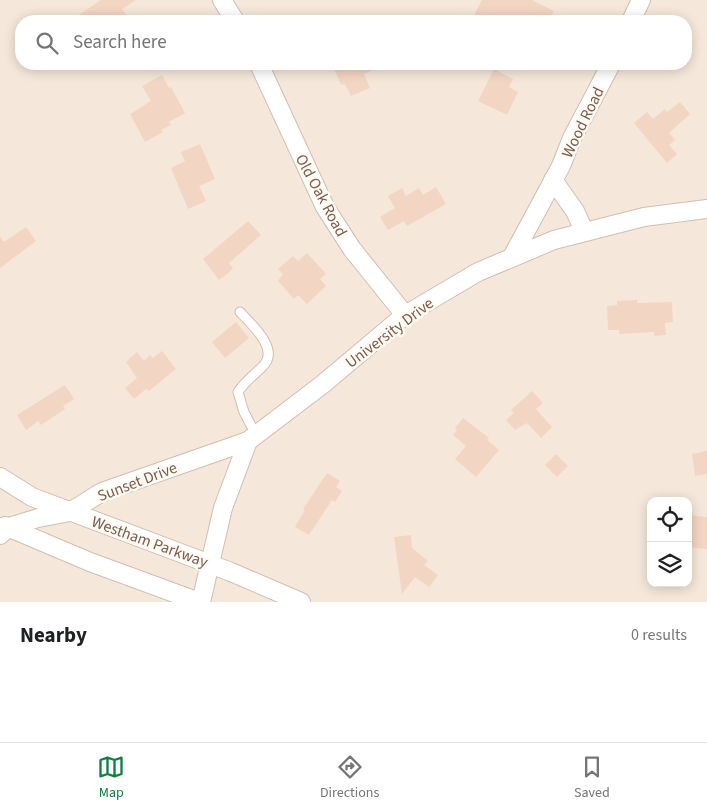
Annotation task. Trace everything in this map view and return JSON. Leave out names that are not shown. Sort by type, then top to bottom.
[{"type":"street","points":[[222,0],[231,15]]},
{"type":"street","points":[[634,15],[641,0]]},
{"type":"street","name":"Old Oak Road","points":[[261,70],[326,207],[352,249],[405,315]]},
{"type":"street","name":"Wood Road","points":[[512,257],[608,70]]},
{"type":"street","points":[[553,180],[575,211],[584,231]]},
{"type":"street","name":"University Drive","points":[[252,438],[323,384],[405,315],[439,293],[512,257],[584,231],[644,218],[707,209]]},
{"type":"street","points":[[3,528],[200,602],[211,564],[223,508],[252,438]]},
{"type":"street","name":"Sunset Drive","points":[[3,528],[38,518],[70,512],[102,492],[252,438]]},
{"type":"street","name":"Westham Parkway","points":[[0,478],[32,497],[211,564],[301,602]]},
{"type":"lane","points":[[240,312],[261,336],[269,350],[269,358],[264,366],[246,380],[238,392],[252,438]]},
{"type":"shaded area","points":[[0,0],[707,0],[707,602],[0,602]]},
{"type":"building","points":[[101,0],[136,0],[122,9],[126,15],[79,15]]},
{"type":"building","points":[[482,0],[532,0],[554,11],[552,15],[474,15]]},
{"type":"building","points":[[335,70],[373,70],[364,74],[370,88],[351,96],[345,84],[341,85]]},
{"type":"building","points":[[494,70],[513,79],[509,87],[518,92],[507,115],[478,101]]},
{"type":"building","points":[[162,75],[185,113],[169,122],[171,125],[161,130],[163,132],[145,142],[130,114],[151,101],[142,86]]},
{"type":"building","points":[[680,102],[690,114],[669,133],[675,140],[669,145],[677,154],[667,163],[634,123],[647,112],[653,119],[665,109],[667,112]]},
{"type":"building","points":[[200,144],[215,179],[199,186],[206,201],[188,209],[171,168],[185,161],[181,152]]},
{"type":"building","points":[[436,187],[446,204],[407,226],[404,221],[388,230],[380,217],[395,208],[388,196],[402,188],[406,196],[419,188],[423,195]]},
{"type":"building","points":[[248,221],[261,235],[229,263],[233,269],[219,280],[203,259]]},
{"type":"building","points":[[26,227],[36,241],[0,268],[0,236],[4,242]]},
{"type":"building","points":[[307,253],[326,274],[320,279],[326,286],[307,304],[298,295],[294,299],[278,281],[283,274],[278,269],[293,256],[298,261]]},
{"type":"building","points":[[637,300],[637,303],[672,302],[673,322],[665,323],[666,335],[654,336],[654,332],[619,334],[619,330],[608,330],[607,306],[617,305],[617,301]]},
{"type":"building","points":[[236,322],[249,338],[225,358],[212,342]]},
{"type":"building","points":[[162,351],[176,369],[149,391],[146,389],[134,399],[125,388],[137,378],[126,362],[137,352],[144,361],[150,355],[153,358]]},
{"type":"building","points":[[65,385],[74,399],[63,406],[65,409],[41,425],[38,421],[26,430],[17,415]]},
{"type":"building","points":[[532,391],[543,403],[536,409],[552,427],[541,438],[527,423],[515,430],[506,420],[514,413],[511,410]]},
{"type":"building","points":[[463,418],[489,438],[487,440],[499,450],[476,477],[455,459],[466,446],[453,435],[457,430],[455,428]]},
{"type":"building","points":[[707,451],[707,474],[695,476],[692,454]]},
{"type":"building","points":[[556,454],[568,466],[557,477],[545,465]]},
{"type":"building","points":[[327,473],[340,481],[336,487],[342,491],[335,502],[332,500],[309,535],[295,527],[305,510],[303,509]]},
{"type":"building","points":[[692,515],[707,517],[707,549],[692,547]]},
{"type":"building","points":[[411,535],[412,548],[428,561],[424,565],[438,575],[429,587],[415,577],[402,594],[394,537]]}]
